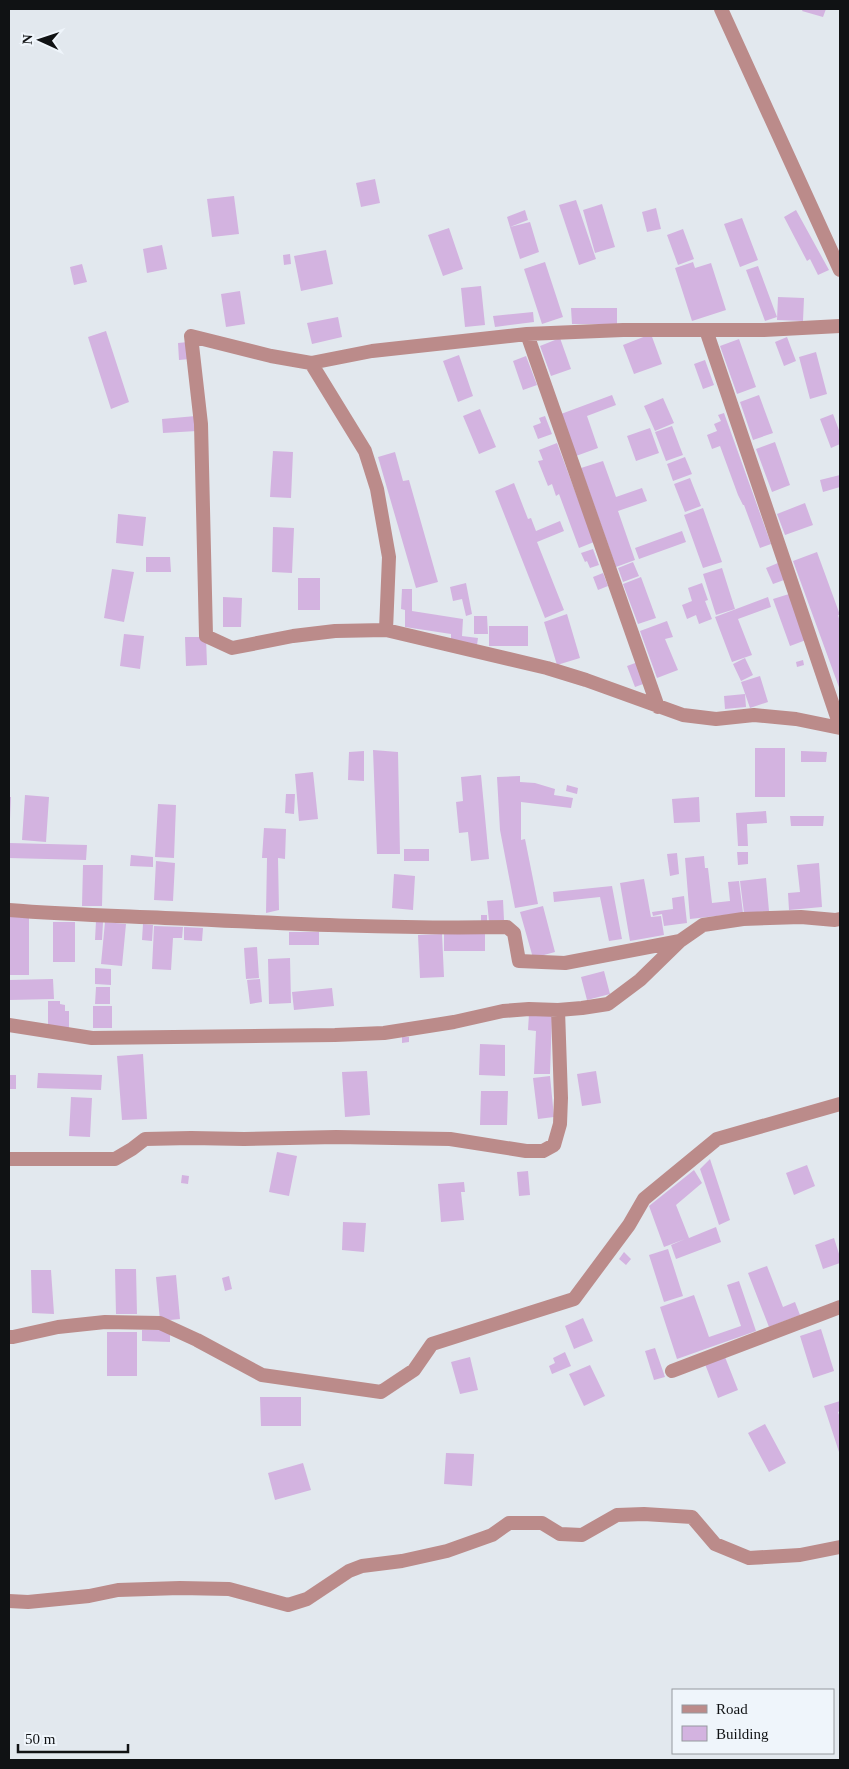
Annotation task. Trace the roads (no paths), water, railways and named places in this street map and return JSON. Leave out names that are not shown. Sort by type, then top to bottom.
[{"type":"street","points":[[720,9],[840,270]]},
{"type":"street","points":[[706,330],[840,727],[796,719],[754,715],[716,719],[683,715],[547,668],[386,630],[335,631],[293,636],[232,648],[206,636],[201,433],[191,336],[271,356],[311,363],[372,351],[527,334],[623,330],[706,330],[764,330],[840,326]]},
{"type":"street","points":[[527,334],[658,707]]},
{"type":"street","points":[[311,363],[365,452],[377,489],[390,557],[386,630]]},
{"type":"street","points":[[9,910],[54,914],[319,925],[507,927],[514,934],[518,962],[565,963],[680,941]]},
{"type":"street","points":[[9,1025],[92,1038],[384,1033],[454,1022],[503,1011],[528,1009],[558,1010],[608,1004],[640,980],[680,941],[703,925],[743,919],[801,917],[840,919]]},
{"type":"street","points":[[9,1159],[115,1159],[145,1139],[191,1138],[336,1137],[450,1139],[526,1151],[543,1151],[554,1145],[560,1124],[558,1010]]},
{"type":"street","points":[[9,1337],[14,1338],[58,1327],[104,1322],[160,1323],[197,1340],[262,1375],[381,1392],[414,1370],[432,1344],[574,1299],[629,1225],[644,1199],[717,1139],[840,1104]]},
{"type":"street","points":[[672,1371],[840,1307]]},
{"type":"street","points":[[9,1601],[28,1602],[89,1596],[118,1590],[180,1588],[229,1589],[288,1605],[307,1599],[349,1571],[362,1566],[447,1551],[492,1535],[509,1523],[542,1523],[560,1534],[582,1535],[617,1515],[692,1516],[715,1544],[749,1558],[800,1555],[840,1546]]}]
